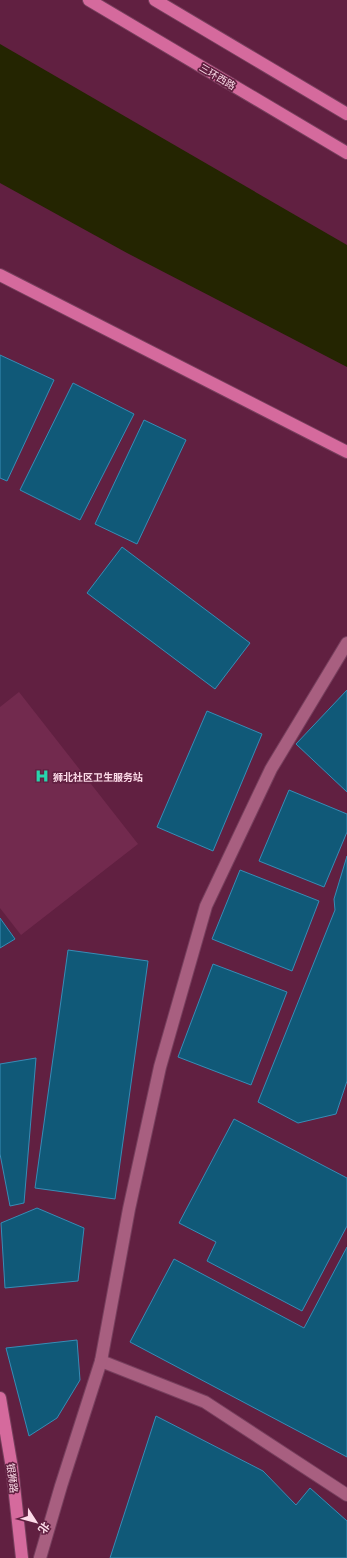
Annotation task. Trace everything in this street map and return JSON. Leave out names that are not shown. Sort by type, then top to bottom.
[{"type":"main road","name":"三环西路","points":[[89,0],[347,153]]},
{"type":"main road","points":[[155,0],[347,114]]},
{"type":"main road","points":[[0,275],[347,452]]},
{"type":"main road","name":"银狮路","points":[[0,1398],[12,1468],[22,1558]]},
{"type":"street","points":[[40,1558],[61,1486],[102,1361],[130,1210],[160,1067],[206,906],[271,769],[347,643]]},
{"type":"street","points":[[102,1361],[205,1402],[347,1495]]},
{"type":"shaded area","points":[[0,44],[347,245],[347,367],[127,253],[0,183]]},
{"type":"shaded area","name":"狮北社区卫生服务站","points":[[19,692],[138,844],[21,935],[0,908],[0,707]]},
{"type":"building","points":[[0,355],[54,380],[7,481],[0,478]]},
{"type":"building","points":[[73,383],[134,414],[80,520],[20,490]]},
{"type":"building","points":[[144,420],[186,440],[137,544],[95,524]]},
{"type":"building","points":[[122,547],[250,643],[215,689],[87,593]]},
{"type":"building","points":[[347,690],[347,792],[296,744]]},
{"type":"building","points":[[207,711],[262,734],[213,851],[157,827]]},
{"type":"building","points":[[289,790],[347,814],[347,832],[324,887],[259,861]]},
{"type":"building","points":[[347,856],[347,1081],[336,1114],[298,1123],[258,1102],[335,910],[334,899]]},
{"type":"building","points":[[240,870],[319,901],[292,971],[212,939]]},
{"type":"building","points":[[0,918],[15,939],[0,948]]},
{"type":"building","points":[[68,950],[148,961],[115,1199],[35,1188]]},
{"type":"building","points":[[213,964],[287,992],[251,1085],[178,1057]]},
{"type":"building","points":[[36,1058],[24,1203],[10,1206],[0,1154],[0,1064]]},
{"type":"building","points":[[234,1119],[347,1178],[347,1226],[302,1311],[207,1261],[216,1242],[179,1223]]},
{"type":"building","points":[[37,1208],[84,1228],[78,1281],[5,1288],[1,1223]]},
{"type":"building","points":[[347,1247],[347,1457],[130,1342],[174,1259],[304,1328]]},
{"type":"building","points":[[77,1340],[80,1380],[57,1418],[29,1436],[6,1348]]},
{"type":"building","points":[[156,1416],[263,1471],[296,1505],[310,1488],[347,1521],[347,1558],[110,1558]]},
{"type":"place","name":"狮北社区卫生服务站","points":[[42,776]]}]
